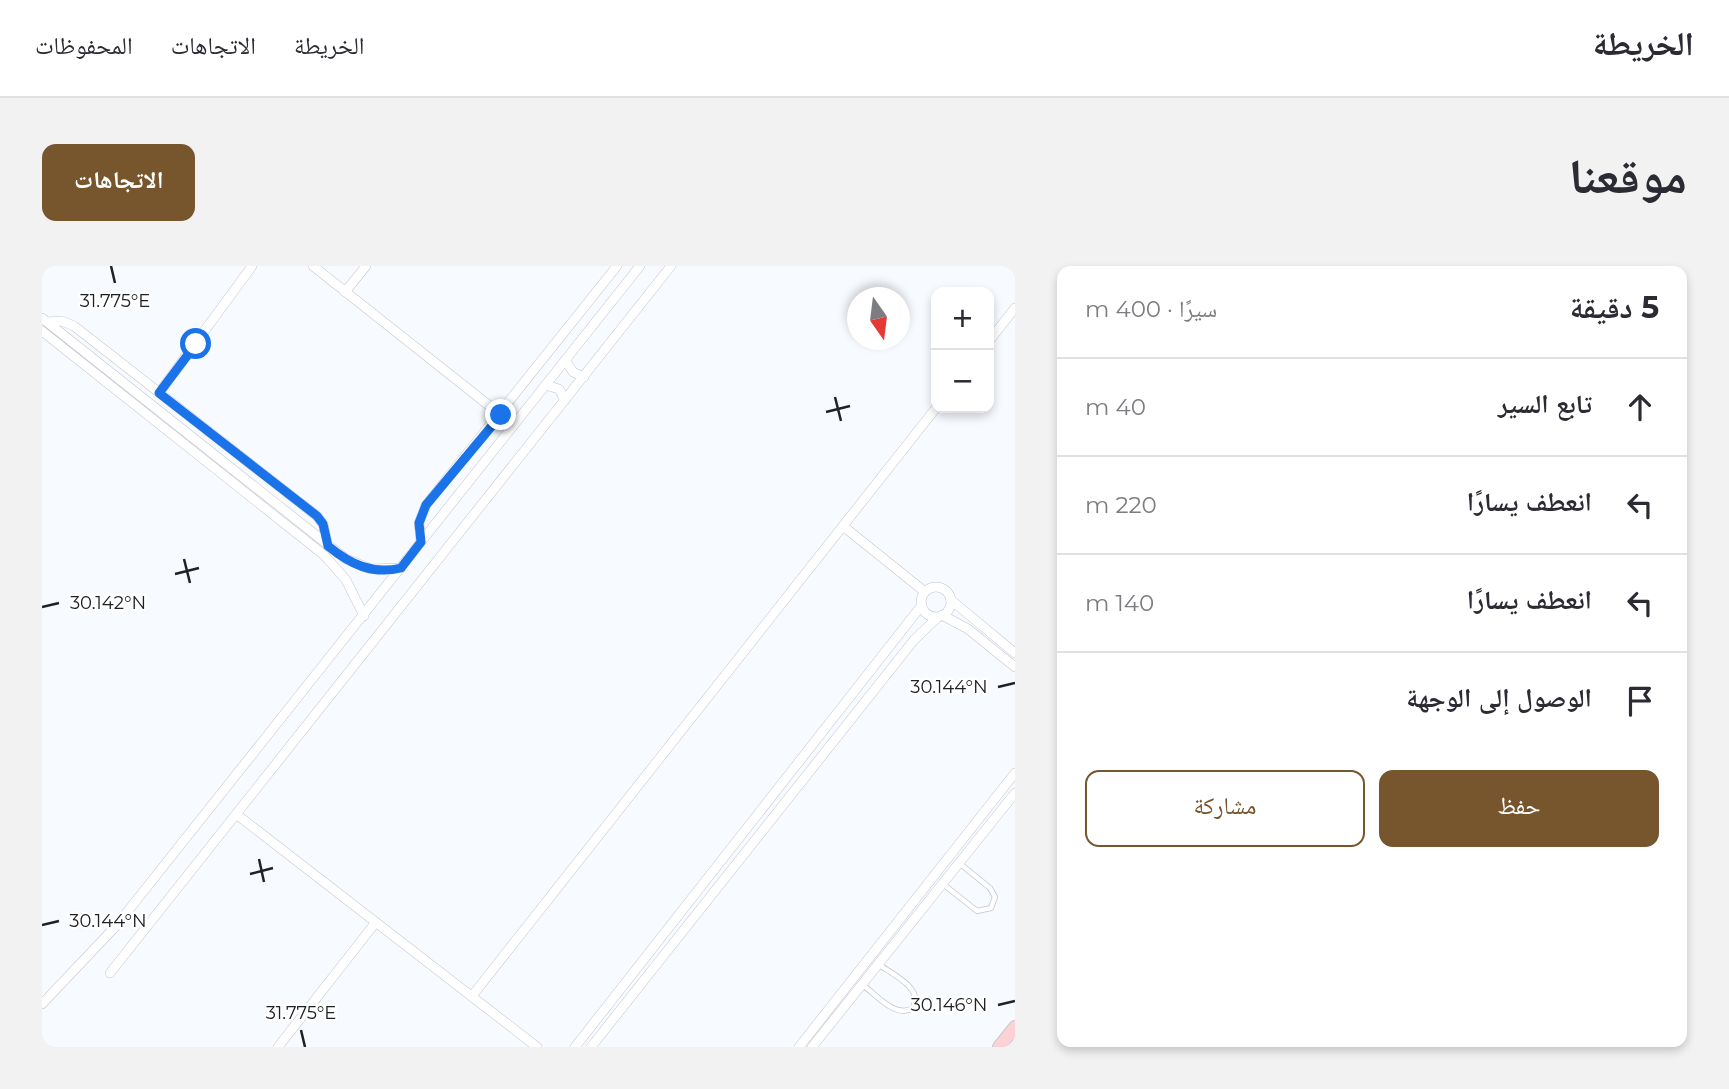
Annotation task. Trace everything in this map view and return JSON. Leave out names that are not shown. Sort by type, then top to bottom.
[{"type":"street","points":[[159,393],[252,266]]},
{"type":"street","points":[[313,266],[501,415]]},
{"type":"street","points":[[345,292],[366,266]]},
{"type":"street","points":[[421,542],[419,523],[426,505],[501,415],[617,266]]},
{"type":"street","points":[[42,1004],[116,926],[640,266]]},
{"type":"street","points":[[110,973],[671,266]]},
{"type":"street","points":[[994,335],[1015,308]]},
{"type":"street","points":[[44,324],[62,321],[74,326],[317,516],[323,524],[328,546]]},
{"type":"street","points":[[44,324],[328,546],[362,567],[379,570],[401,568]]},
{"type":"street","points":[[44,324],[324,555],[346,580],[364,616]]},
{"type":"street","points":[[565,360],[573,372],[584,376]]},
{"type":"street","points":[[545,385],[559,389],[565,400]]},
{"type":"street","points":[[472,996],[932,413]]},
{"type":"street","points":[[844,526],[925,592]]},
{"type":"street","points":[[925,592],[939,587],[946,591],[951,600],[1015,653]]},
{"type":"street","points":[[575,1047],[922,605],[925,592]]},
{"type":"street","points":[[591,1047],[914,640],[948,611],[951,600]]},
{"type":"street","points":[[922,605],[928,614],[940,616],[968,629],[1015,667]]},
{"type":"street","points":[[812,1047],[835,1010],[1015,773]]},
{"type":"street","points":[[799,1047],[862,984],[1015,793]]},
{"type":"street","points":[[236,814],[537,1047]]},
{"type":"street","points":[[278,1047],[376,922]]},
{"type":"street","points":[[999,1047],[1015,1027]]},
{"type":"lane","points":[[943,883],[977,911],[991,908],[995,901],[992,890],[959,863]]},
{"type":"lane","points":[[862,984],[895,1010],[906,1012],[913,1008],[916,1001],[914,990],[878,964]]},
{"type":"route","points":[[196,344],[159,393],[317,516],[323,524],[328,546],[354,564],[371,569],[401,568],[421,542],[419,523],[426,505],[501,415]]}]
